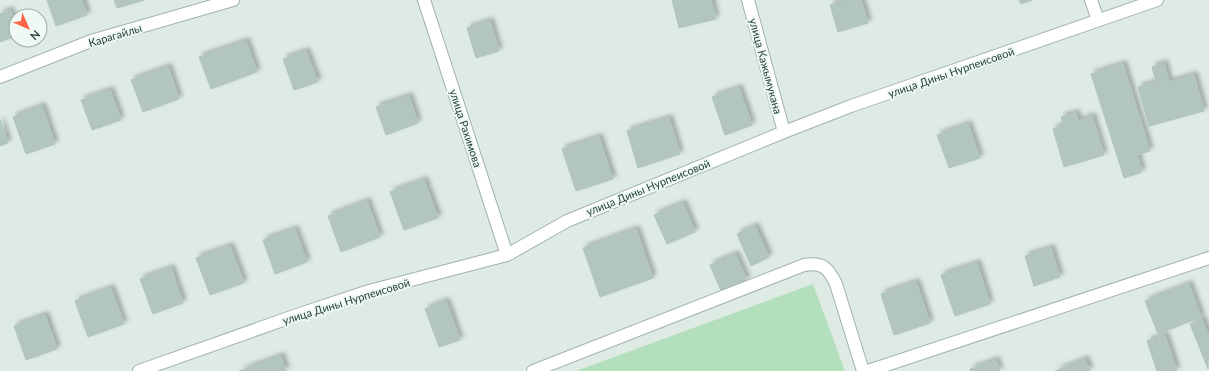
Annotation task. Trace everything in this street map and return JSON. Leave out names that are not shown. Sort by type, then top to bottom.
[{"type":"street","name":"Карагайлы","points":[[0,77],[91,41],[233,0]]},
{"type":"street","name":"улица Рахимова","points":[[424,0],[507,255]]},
{"type":"street","name":"улица Кажымукана","points":[[748,0],[784,132]]},
{"type":"street","points":[[1091,0],[1098,20]]},
{"type":"street","name":"улица Дины Нурпеисовой","points":[[139,371],[369,291],[507,255],[567,221],[784,132],[851,106],[1157,0]]},
{"type":"street","points":[[868,371],[1209,258]]},
{"type":"street","points":[[533,371],[804,265],[814,264],[823,266],[831,274],[836,284],[863,371]]},
{"type":"green space","points":[[813,284],[845,371],[576,371]]},
{"type":"building","points":[[47,0],[82,0],[87,15],[56,26]]},
{"type":"building","points":[[114,0],[144,0],[117,8]]},
{"type":"building","points":[[672,0],[711,0],[716,19],[679,28]]},
{"type":"building","points":[[848,0],[861,0],[868,23],[838,32],[830,5]]},
{"type":"building","points":[[1019,0],[1032,0],[1021,4]]},
{"type":"building","points":[[8,11],[8,39],[0,42],[0,14]]},
{"type":"building","points":[[490,21],[499,51],[476,58],[467,28]]},
{"type":"building","points":[[246,41],[257,72],[211,89],[199,57]]},
{"type":"building","points":[[306,51],[318,82],[294,90],[283,59]]},
{"type":"building","points":[[1164,63],[1169,82],[1194,75],[1204,111],[1149,126],[1138,87],[1156,82],[1152,67]]},
{"type":"building","points":[[1123,64],[1150,151],[1137,155],[1142,172],[1124,178],[1091,74]]},
{"type":"building","points":[[168,67],[179,99],[143,112],[131,80]]},
{"type":"building","points":[[739,88],[752,125],[725,135],[712,97]]},
{"type":"building","points":[[110,90],[121,120],[92,130],[81,100]]},
{"type":"building","points":[[409,96],[418,123],[386,135],[376,107]]},
{"type":"building","points":[[42,106],[55,144],[26,154],[13,117]]},
{"type":"building","points":[[1076,113],[1078,121],[1092,116],[1104,155],[1064,167],[1053,129],[1063,125],[1061,117]]},
{"type":"building","points":[[669,118],[680,154],[638,168],[627,131]]},
{"type":"building","points":[[0,120],[8,143],[0,146]]},
{"type":"building","points":[[968,124],[980,158],[949,168],[937,135]]},
{"type":"building","points":[[599,137],[613,179],[576,191],[562,149]]},
{"type":"building","points":[[424,180],[438,218],[404,230],[390,192]]},
{"type":"building","points":[[367,201],[380,237],[341,252],[328,216]]},
{"type":"building","points":[[683,203],[695,232],[667,244],[654,215]]},
{"type":"building","points":[[755,226],[769,257],[751,266],[737,234]]},
{"type":"building","points":[[295,229],[307,262],[275,274],[263,240]]},
{"type":"building","points":[[636,229],[653,278],[600,297],[583,248]]},
{"type":"building","points":[[230,246],[244,283],[210,295],[196,258]]},
{"type":"building","points":[[1051,248],[1060,277],[1034,286],[1025,256]]},
{"type":"building","points":[[735,254],[747,280],[721,291],[710,265]]},
{"type":"building","points":[[977,263],[990,304],[955,316],[941,275]]},
{"type":"building","points":[[171,268],[183,303],[153,314],[140,279]]},
{"type":"building","points":[[916,282],[930,323],[894,335],[881,294]]},
{"type":"building","points":[[1189,284],[1201,317],[1158,334],[1145,301]]},
{"type":"building","points":[[111,288],[124,324],[88,337],[75,301]]},
{"type":"building","points":[[446,301],[460,340],[439,347],[425,309]]},
{"type":"building","points":[[45,315],[57,349],[26,360],[14,326]]},
{"type":"building","points":[[1202,319],[1209,336],[1208,369],[1190,324]]},
{"type":"building","points":[[1165,335],[1177,371],[1157,371],[1147,341]]},
{"type":"building","points":[[281,356],[286,371],[239,371]]},
{"type":"building","points":[[1085,359],[1090,371],[1055,371]]},
{"type":"building","points":[[996,360],[1000,371],[971,371],[970,369]]}]
